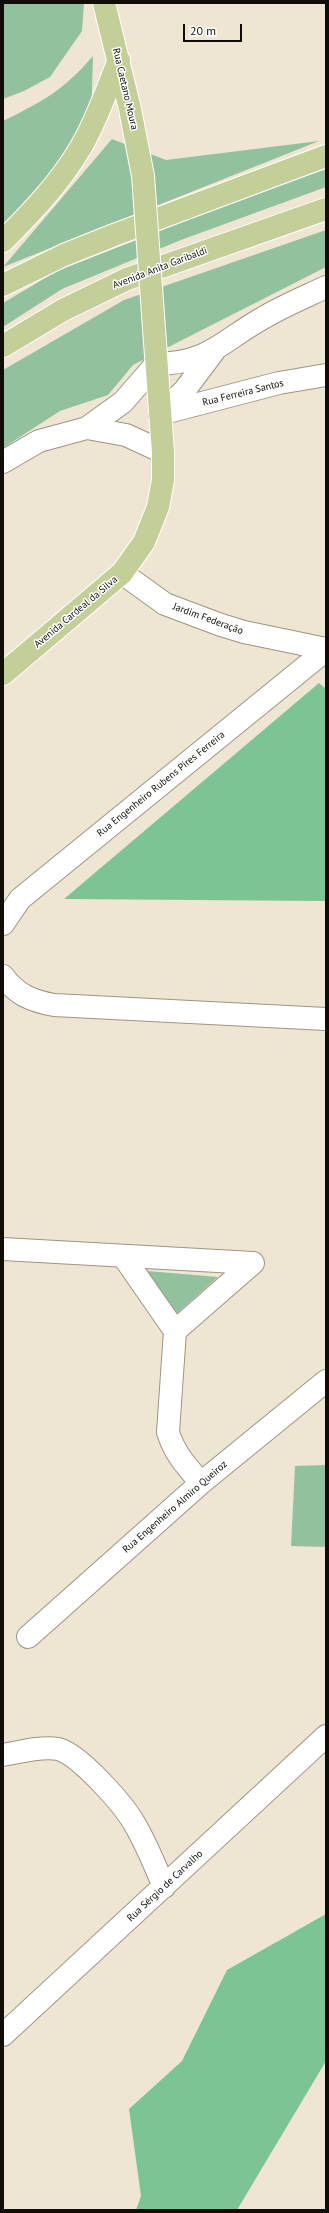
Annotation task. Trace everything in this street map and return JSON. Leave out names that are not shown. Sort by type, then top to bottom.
[{"type":"main road","name":"Rua Caetano Moura","points":[[104,3],[119,60],[143,176],[156,360]]},
{"type":"main road","points":[[3,241],[52,190],[74,159],[82,146],[119,60]]},
{"type":"main road","points":[[3,285],[64,255],[114,235],[326,156]]},
{"type":"main road","name":"Avenida Anita Garibaldi","points":[[3,346],[63,310],[127,279],[326,209]]},
{"type":"main road","name":"Avenida Cardeal da Silva","points":[[3,674],[122,573],[144,542],[158,507],[163,480],[163,452],[156,360]]},
{"type":"street","points":[[3,462],[39,441],[87,428],[123,402],[156,360],[189,361],[214,351],[262,318],[326,287]]},
{"type":"street","points":[[160,414],[184,391],[214,351]]},
{"type":"street","name":"Rua Ferreira Santos","points":[[160,414],[279,383],[326,375]]},
{"type":"street","points":[[87,428],[126,435],[163,452]]},
{"type":"street","name":"Jardim Federação","points":[[122,573],[165,604],[221,626],[326,649]]},
{"type":"street","name":"Rua Engenheiro Rubens Pires Ferreira","points":[[3,924],[20,899],[326,649]]},
{"type":"street","points":[[3,976],[14,990],[31,1000],[54,1005],[326,1019]]},
{"type":"street","points":[[3,1249],[253,1263],[175,1331]]},
{"type":"street","points":[[123,1256],[175,1331],[168,1432],[178,1455],[201,1483]]},
{"type":"street","name":"Rua Engenheiro Almiro Queiroz","points":[[28,1637],[201,1483],[326,1381]]},
{"type":"street","name":"Rua Sérgio de Carvalho","points":[[3,2035],[326,1736]]},
{"type":"street","points":[[3,1755],[35,1750],[58,1749],[84,1765],[117,1800],[134,1822],[164,1887]]},
{"type":"green space","points":[[3,3],[84,3],[82,31],[50,77],[24,91],[3,99]]},
{"type":"green space","points":[[93,56],[91,124],[60,172],[3,228],[3,121],[52,94],[72,78]]},
{"type":"green space","points":[[112,139],[166,160],[319,141],[3,267]]},
{"type":"green space","points":[[326,169],[326,187],[181,240],[62,289],[3,327],[3,303],[57,271],[252,195]]},
{"type":"green space","points":[[326,230],[326,267],[133,365],[108,395],[60,411],[3,448],[3,370],[124,300]]},
{"type":"green space","points":[[319,683],[326,689],[326,901],[64,899]]},
{"type":"green space","points":[[147,1271],[218,1277],[176,1314]]},
{"type":"green space","points":[[326,1465],[326,1547],[291,1546],[295,1466]]},
{"type":"green space","points":[[326,1914],[326,2061],[237,2210],[136,2210],[141,2196],[129,2109],[182,2061],[227,1970]]}]
